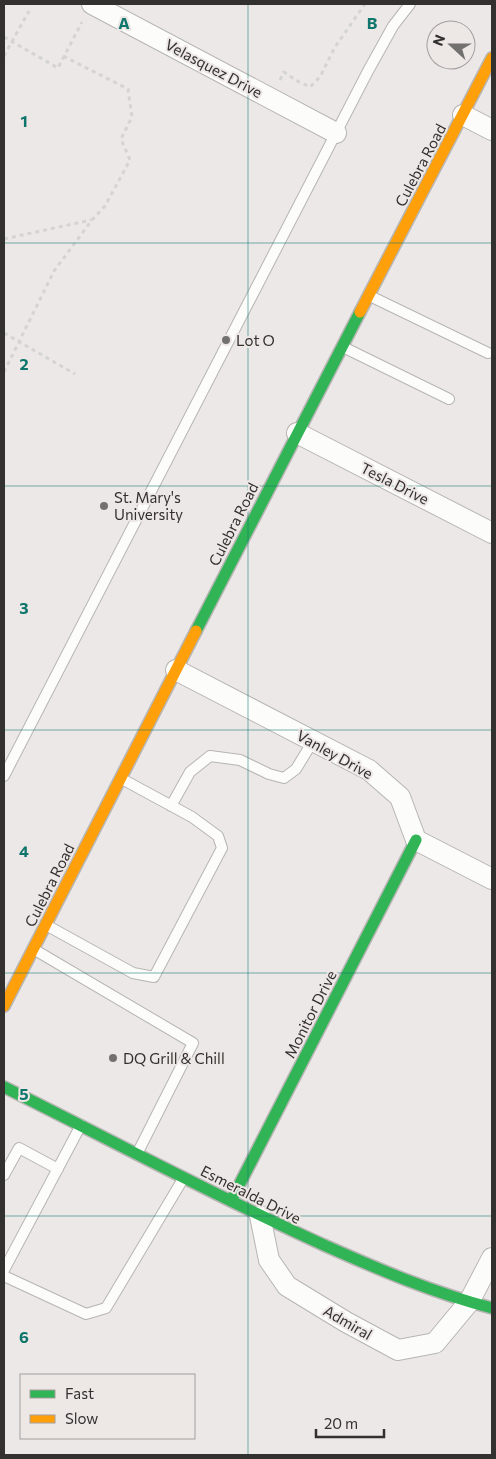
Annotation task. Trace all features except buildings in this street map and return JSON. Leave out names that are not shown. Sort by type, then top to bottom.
[{"type":"main road","name":"Culebra Road","points":[[4,1006],[342,346],[492,58]]},
{"type":"main road","name":"Monitor Drive","points":[[231,1201],[416,840]]},
{"type":"main road","name":"Esmeralda Drive","points":[[4,1087],[82,1124],[284,1228],[396,1276],[492,1308]]},
{"type":"street","name":"Velasquez Drive","points":[[92,4],[336,133]]},
{"type":"street","points":[[463,115],[492,130]]},
{"type":"street","name":"Tesla Drive","points":[[297,434],[492,533]]},
{"type":"street","name":"Vanley Drive","points":[[176,670],[369,770],[400,797],[416,840]]},
{"type":"street","points":[[416,840],[492,879]]},
{"type":"street","name":"Admiral","points":[[260,1216],[269,1260],[287,1286],[346,1322],[398,1350],[435,1343],[470,1302]]},
{"type":"street","points":[[470,1302],[492,1258]]},
{"type":"lane","points":[[4,776],[392,26],[410,4]]},
{"type":"lane","points":[[369,295],[488,353]]},
{"type":"lane","points":[[342,346],[449,399]]},
{"type":"lane","points":[[171,806],[190,772],[210,756],[240,760],[269,774],[284,778],[296,769],[313,741]]},
{"type":"lane","points":[[45,925],[133,972],[154,977],[222,848],[218,836],[192,817],[120,778]]},
{"type":"lane","points":[[33,949],[193,1043],[138,1153]]},
{"type":"lane","points":[[4,1270],[82,1124]]},
{"type":"lane","points":[[4,1176],[19,1148],[58,1169]]},
{"type":"lane","points":[[4,1276],[86,1314],[106,1308],[184,1177]]},
{"type":"path","points":[[278,85],[284,72],[299,82],[310,86],[320,77],[335,47],[365,4]]},
{"type":"path","points":[[4,56],[28,11]]},
{"type":"path","points":[[4,37],[58,68],[82,21]]},
{"type":"path","points":[[4,372],[54,271],[92,220],[105,206],[130,160],[121,139],[132,117],[128,89],[64,56]]},
{"type":"path","points":[[4,239],[92,220]]},
{"type":"path","points":[[4,333],[74,374]]},
{"type":"traffic: fast","points":[[196,631],[360,312]]},
{"type":"traffic: fast","points":[[231,1201],[416,840]]},
{"type":"traffic: fast","points":[[4,1087],[204,1188],[326,1246],[428,1288],[492,1308]]},
{"type":"traffic: slow","points":[[360,312],[492,58]]},
{"type":"traffic: slow","points":[[4,1006],[196,631]]},
{"type":"place","name":"Lot O","points":[[226,340]]},
{"type":"place","name":"St. Mary's University","points":[[104,506]]},
{"type":"place","name":"DQ Grill & Chill","points":[[113,1058]]}]
